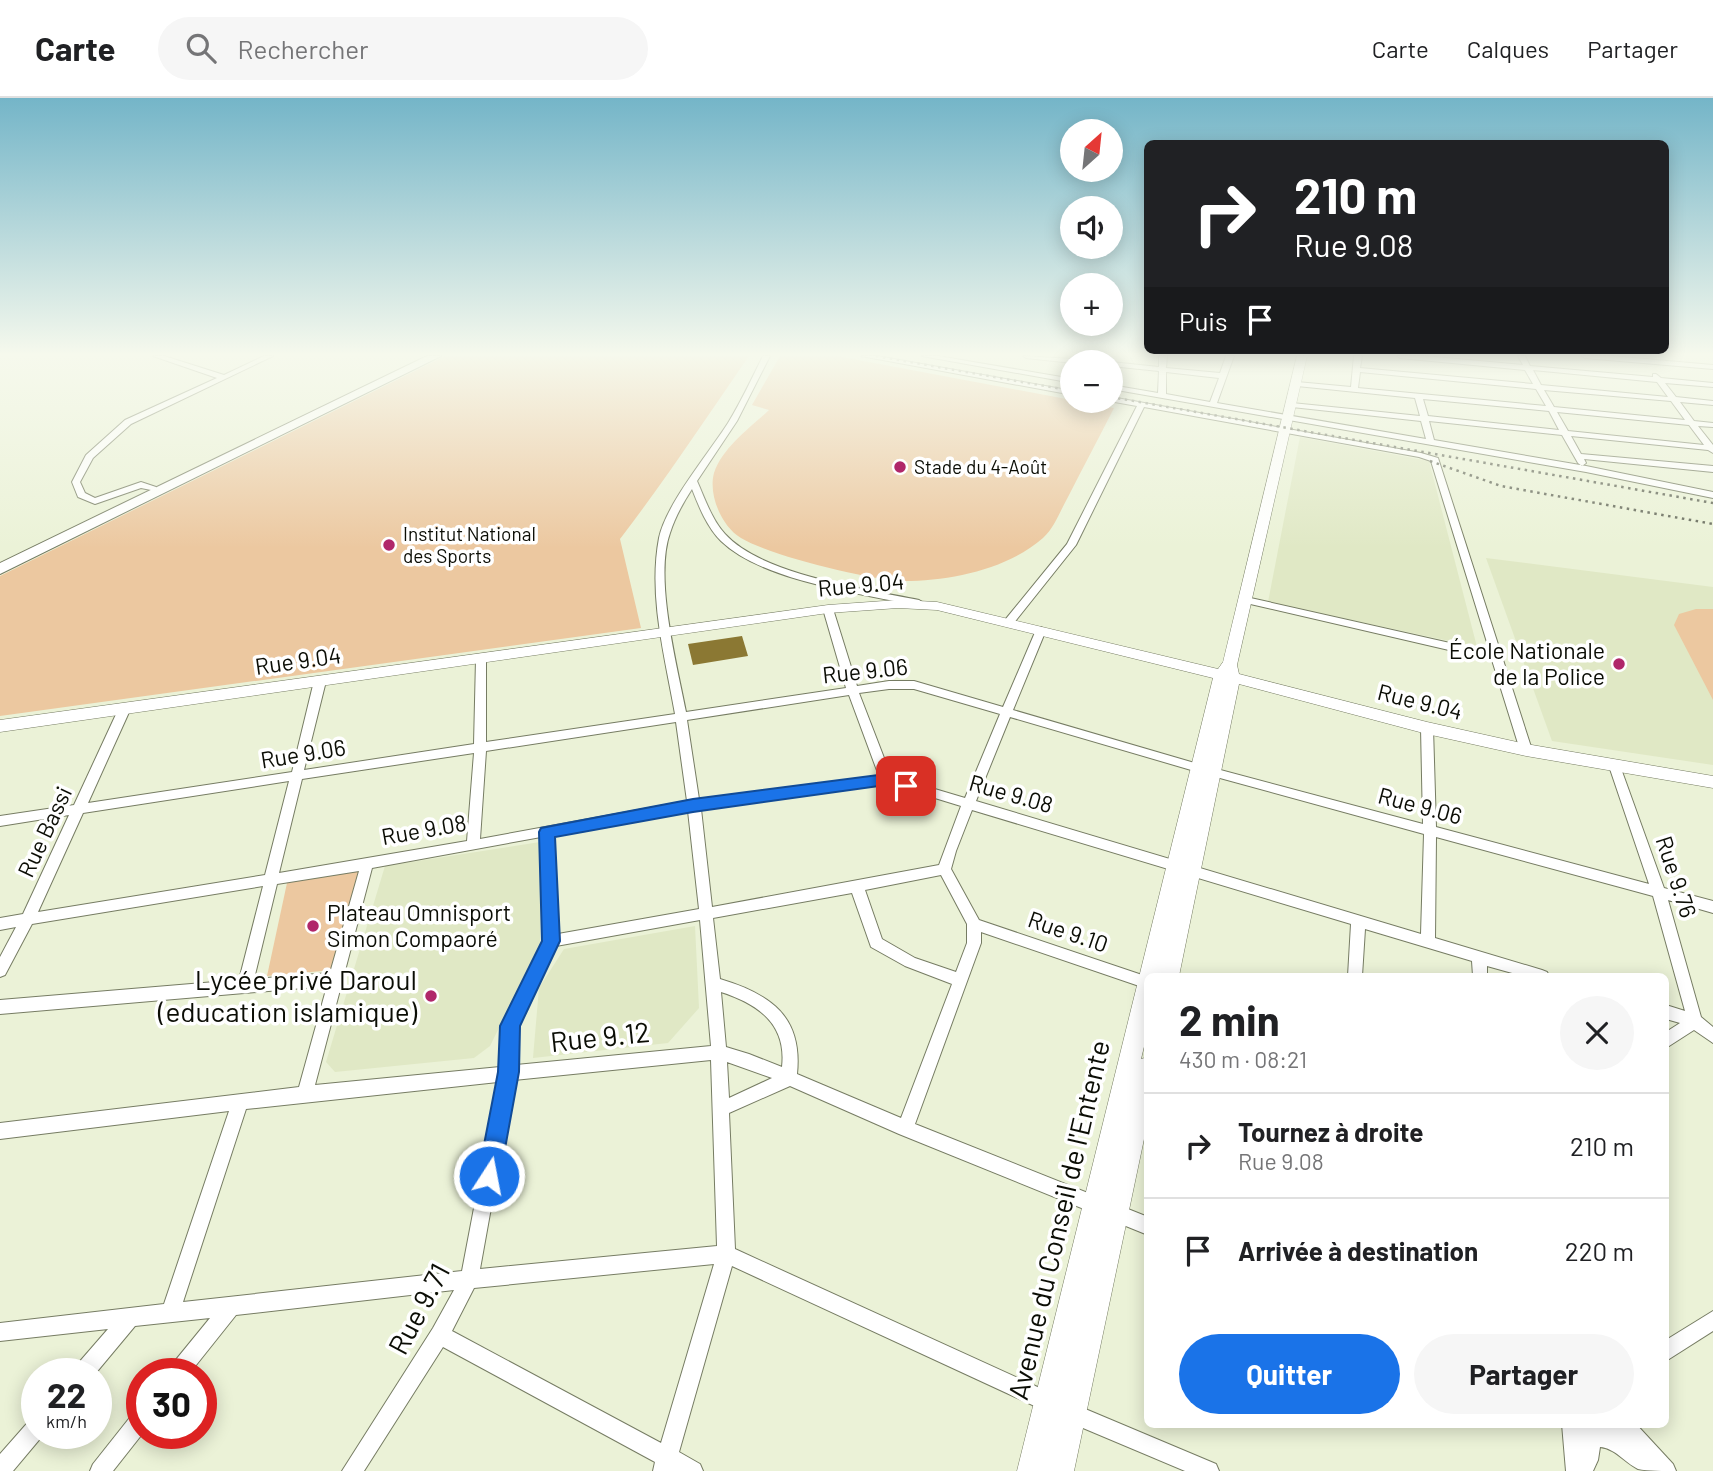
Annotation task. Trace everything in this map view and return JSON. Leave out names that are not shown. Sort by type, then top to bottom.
[{"type":"main road","points":[[0,564],[295,420]]},
{"type":"main road","points":[[0,569],[305,420]]},
{"type":"street","points":[[132,420],[89,457],[76,482],[81,495],[94,501],[141,485],[153,489]]},
{"type":"street","points":[[666,1465],[726,1254],[719,1052],[706,912],[681,718],[666,634],[660,572],[664,536],[678,504],[733,420]]},
{"type":"street","points":[[1009,622],[1071,545],[1133,420]]},
{"type":"street","points":[[1169,973],[1184,869],[1288,420]]},
{"type":"street","points":[[1296,420],[1421,455],[1436,462],[1526,750]]},
{"type":"street","points":[[1301,420],[1586,469],[1713,495]]},
{"type":"street","points":[[1424,420],[1431,443]]},
{"type":"street","points":[[1436,420],[1712,449]]},
{"type":"street","points":[[1557,420],[1586,469]]},
{"type":"street","points":[[1662,420],[1713,425]]},
{"type":"street","points":[[1690,420],[1712,449]]},
{"type":"street","points":[[1579,456],[1713,469]]},
{"type":"street","points":[[693,481],[713,526],[748,557],[774,568],[919,603]]},
{"type":"street","points":[[1245,600],[1496,657]]},
{"type":"street","name":"Rue 9.04","points":[[0,726],[828,609],[919,603],[1228,672],[1427,728],[1526,750],[1713,782]]},
{"type":"street","points":[[828,609],[853,691],[886,779]]},
{"type":"street","points":[[905,1128],[974,943],[974,924],[944,869],[967,805],[1041,630]]},
{"type":"street","points":[[473,845],[480,748],[481,659]]},
{"type":"street","points":[[245,985],[320,681]]},
{"type":"street","name":"Rue 9.06","points":[[0,821],[853,691],[914,685],[1206,770],[1713,907]]},
{"type":"street","name":"Rue Bassi","points":[[0,971],[29,919],[124,710]]},
{"type":"street","points":[[1427,728],[1430,830],[1428,943]]},
{"type":"street","name":"Rue 9.76","points":[[1615,766],[1659,892],[1695,1021]]},
{"type":"street","name":"Rue 9.08","points":[[0,924],[693,806],[886,779],[1532,973]]},
{"type":"street","name":"Rue 9.71","points":[[352,1471],[439,1335],[469,1279],[509,1072],[510,1026],[551,941],[547,832]]},
{"type":"street","points":[[305,1094],[333,979],[367,863]]},
{"type":"street","points":[[551,941],[706,912],[857,888],[944,869]]},
{"type":"street","points":[[1151,973],[1184,869]]},
{"type":"street","points":[[857,888],[876,943],[910,962],[959,980]]},
{"type":"street","points":[[1356,973],[1358,923]]},
{"type":"street","name":"Rue 9.10","points":[[974,924],[1144,982]]},
{"type":"street","points":[[1479,958],[1480,973]]},
{"type":"street","points":[[0,1007],[333,979]]},
{"type":"street","points":[[712,983],[754,997],[785,1027],[792,1052],[788,1079],[721,1109]]},
{"type":"street","points":[[1669,1013],[1695,1021],[1713,1036]]},
{"type":"street","name":"Avenue du Conseil de l'Entente","points":[[1059,1471],[1072,1413],[1105,1209],[1144,1015]]},
{"type":"street","points":[[1669,1039],[1695,1021]]},
{"type":"street","name":"Rue 9.12","points":[[0,1131],[305,1094],[719,1052],[1144,1224]]},
{"type":"street","name":"Avenue du Conseil de l'Entente","points":[[1032,1471],[1048,1402],[1144,1080]]},
{"type":"street","points":[[170,1314],[240,1103]]},
{"type":"street","points":[[0,1332],[469,1279],[726,1254],[1072,1413],[1209,1471]]},
{"type":"street","points":[[190,1358],[230,1307]]},
{"type":"street","points":[[96,1358],[130,1318]]},
{"type":"street","points":[[1669,1349],[1713,1320]]},
{"type":"street","points":[[439,1335],[666,1465],[693,1471]]},
{"type":"street","points":[[1576,1471],[1596,1428]]},
{"type":"street","points":[[1583,1471],[1596,1428]]},
{"type":"street","points":[[1596,1428],[1657,1471]]},
{"type":"street","points":[[1596,1428],[1633,1435],[1666,1471]]},
{"type":"street","points":[[100,1471],[126,1438]]},
{"type":"street","points":[[0,1470],[21,1446]]},
{"type":"shaded area","points":[[315,420],[705,420],[620,539],[641,628],[0,716],[0,576]]},
{"type":"shaded area","name":"Stade du 4-Août","points":[[758,420],[1108,420],[1054,524],[1043,538],[1029,549],[996,565],[941,579],[904,581],[868,576],[774,552],[741,538],[728,526],[718,510],[713,491],[714,473],[730,446]]},
{"type":"shaded area","points":[[1300,437],[1429,461],[1477,647],[1268,602]]},
{"type":"shaded area","name":"École Nationale de la Police","points":[[1486,558],[1713,587],[1713,765],[1552,741]]},
{"type":"shaded area","points":[[1696,609],[1713,609],[1713,700],[1674,625],[1679,614]]},
{"type":"shaded area","name":"Lycée privé Daroul (education islamique)","points":[[540,842],[540,945],[490,1046],[474,1058],[335,1072],[326,1062],[385,866]]},
{"type":"shaded area","name":"Plateau Omnisport Simon Compaoré","points":[[366,870],[333,970],[267,976],[287,883]]},
{"type":"shaded area","points":[[695,926],[699,1008],[668,1043],[533,1058],[539,988],[564,949]]},
{"type":"building","points":[[742,636],[748,656],[693,665],[688,644]]},
{"type":"railway","points":[[1242,420],[1713,503]]},
{"type":"railway","points":[[1430,461],[1501,486],[1713,524]]},
{"type":"place","name":"Stade du 4-Août","points":[[900,467]]},
{"type":"place","name":"Institut National des Sports","points":[[389,545]]},
{"type":"place","name":"École Nationale de la Police","points":[[1619,664]]},
{"type":"place","name":"Plateau Omnisport Simon Compaoré","points":[[313,926]]},
{"type":"place","name":"Lycée privé Daroul (education islamique)","points":[[431,996]]},
{"type":"route","points":[[489,1176],[509,1072],[510,1026],[551,941],[547,832],[693,806],[886,779],[906,786]]}]
